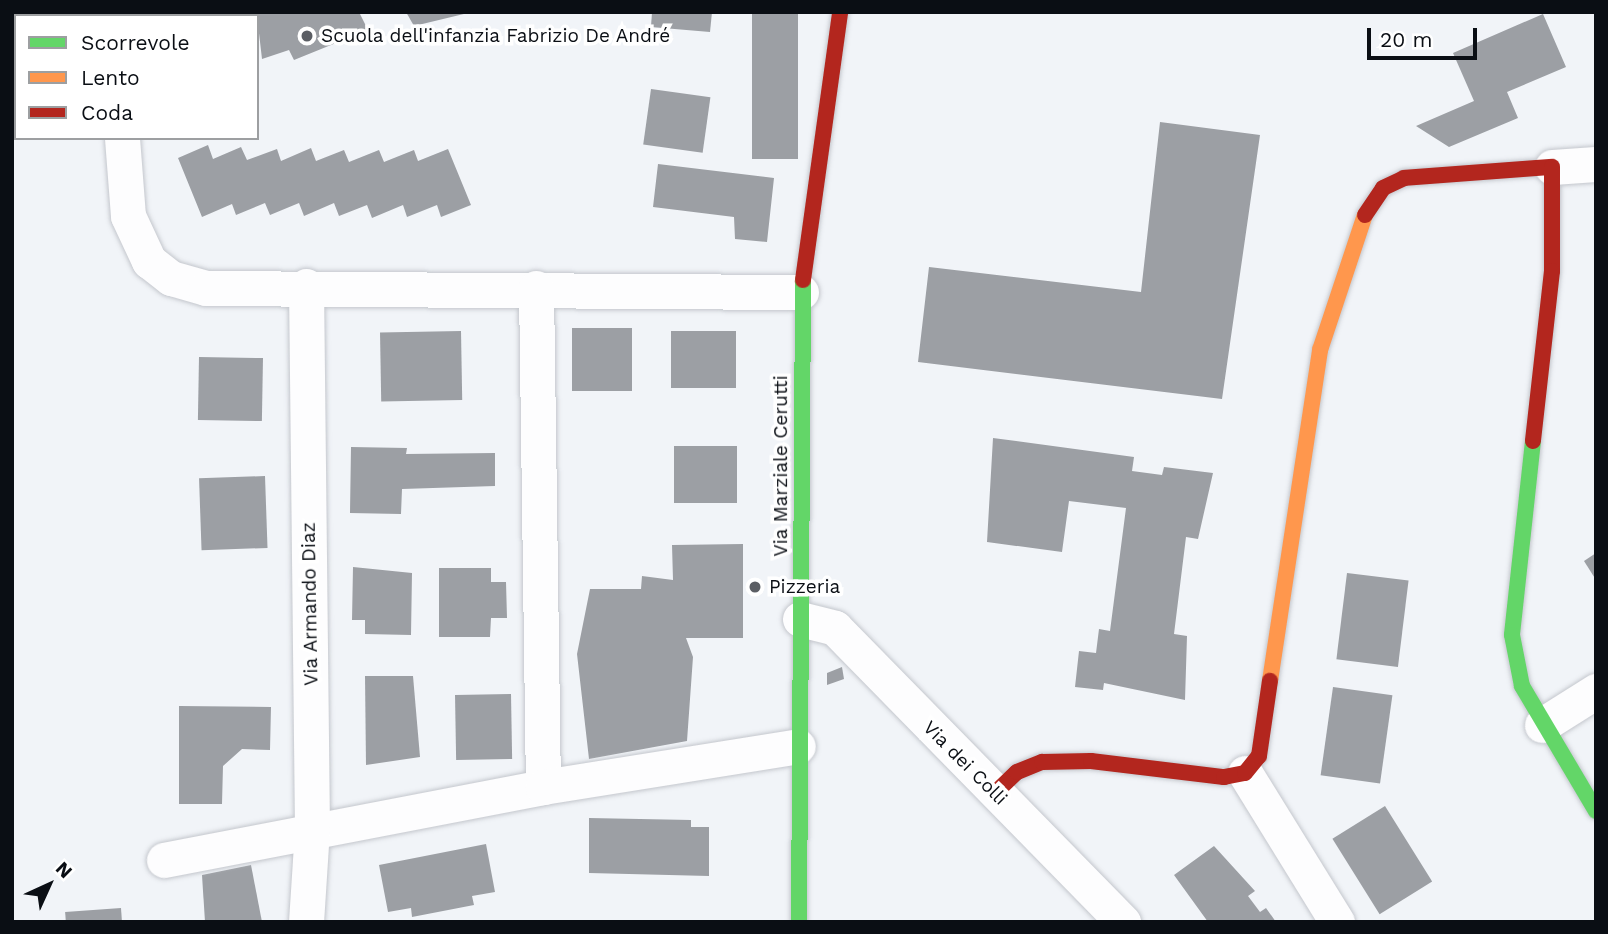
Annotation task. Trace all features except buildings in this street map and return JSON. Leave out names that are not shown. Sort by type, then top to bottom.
[{"type":"street","name":"Via Marziale Cerutti","points":[[799,922],[801,292],[840,12]]},
{"type":"street","points":[[122,140],[128,216],[149,261],[171,278],[206,288],[306,286],[801,292]]},
{"type":"street","points":[[995,793],[1017,772],[1042,762],[1091,761],[1224,777],[1245,774],[1259,756],[1288,533],[1320,351],[1367,209],[1383,188],[1404,178],[1596,164]]},
{"type":"street","points":[[1552,167],[1552,271],[1512,635],[1522,686],[1542,725],[1596,811]]},
{"type":"street","name":"Via Armando Diaz","points":[[306,286],[312,830],[306,922]]},
{"type":"street","points":[[536,288],[543,787]]},
{"type":"street","name":"Via dei Colli","points":[[800,618],[835,628],[1123,922]]},
{"type":"street","points":[[1542,725],[1596,691]]},
{"type":"street","points":[[164,860],[543,787],[798,746]]},
{"type":"street","points":[[1245,774],[1337,922]]},
{"type":"traffic: fast","points":[[799,922],[803,280]]},
{"type":"traffic: fast","points":[[1533,441],[1512,635],[1522,686],[1596,811]]},
{"type":"traffic: slow","points":[[1270,681],[1320,350],[1365,215]]},
{"type":"traffic: jam","points":[[803,280],[840,12]]},
{"type":"traffic: jam","points":[[1365,215],[1383,188],[1404,178],[1552,167],[1552,271],[1533,441]]},
{"type":"traffic: jam","points":[[995,793],[1017,772],[1042,762],[1091,761],[1224,777],[1245,773],[1259,756],[1270,681]]},
{"type":"place","name":"Scuola dell'infanzia Fabrizio De André","points":[[307,36]]},
{"type":"place","name":"Pizzeria","points":[[755,587]]}]
